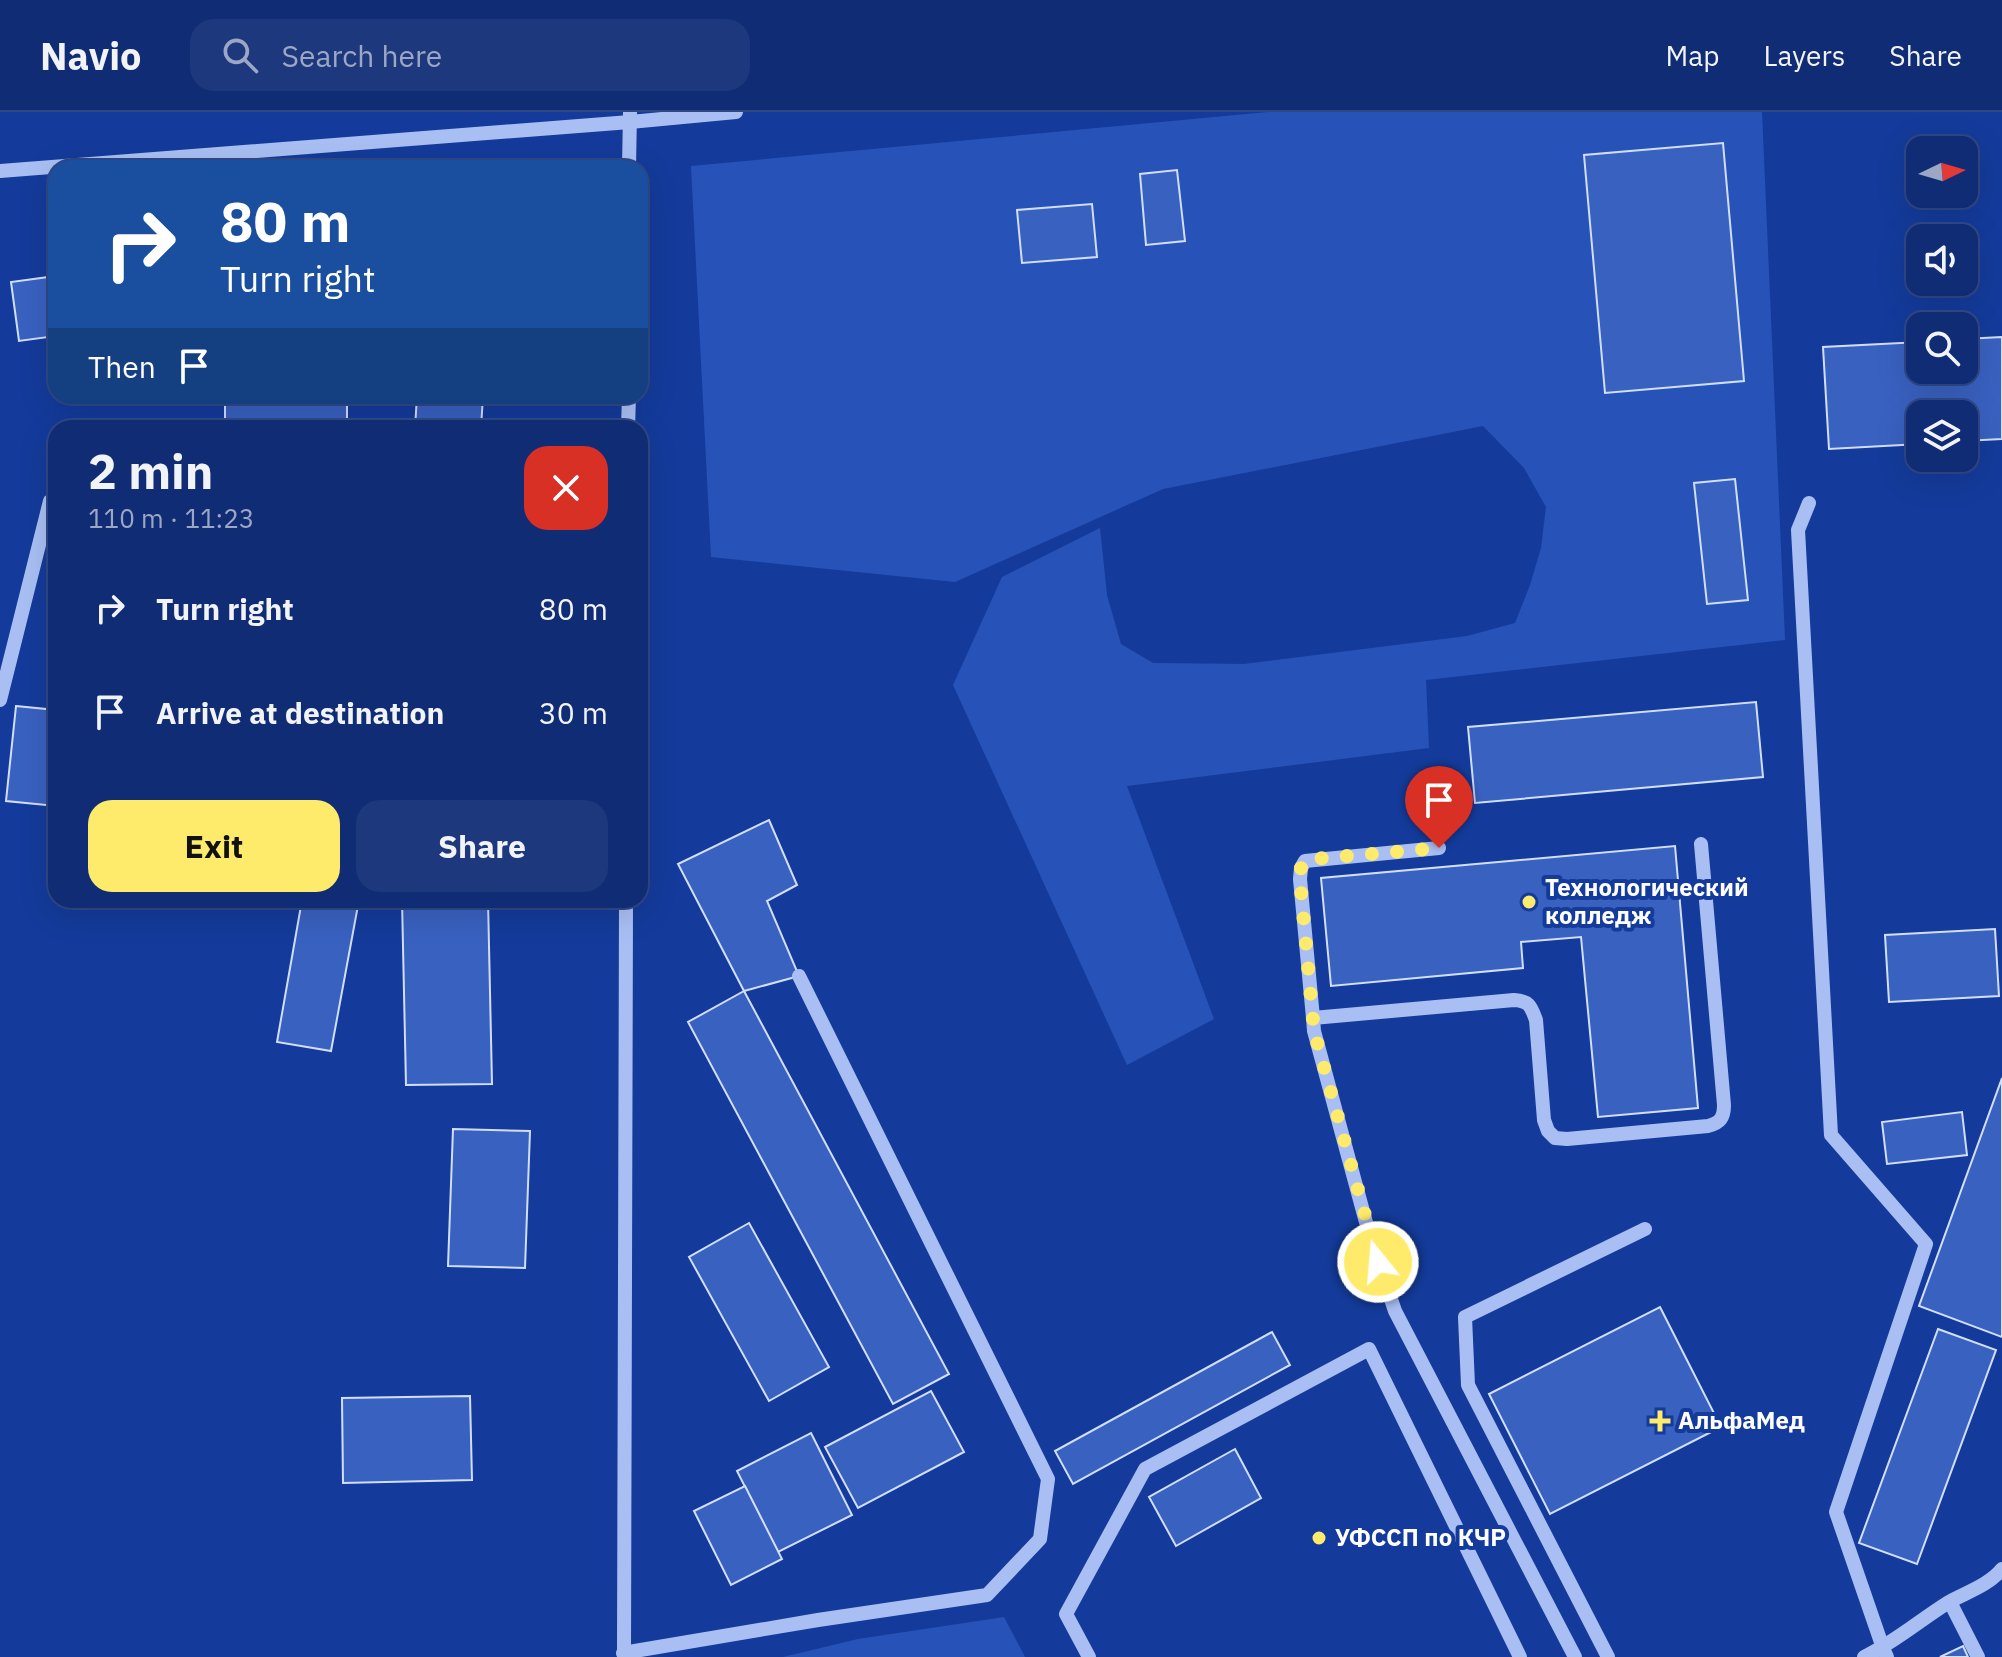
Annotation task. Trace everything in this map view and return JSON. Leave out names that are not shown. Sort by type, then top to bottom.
[{"type":"street","points":[[128,160],[630,117],[736,112]]},
{"type":"street","points":[[629,160],[630,117]]},
{"type":"street","points":[[0,171],[48,167]]},
{"type":"street","points":[[1809,503],[1798,530],[1831,1135],[1926,1244],[1836,1512],[1885,1652]]},
{"type":"street","points":[[0,700],[48,509]]},
{"type":"street","points":[[1313,1018],[1523,1001],[1531,1007],[1536,1020],[1544,1120],[1555,1138],[1717,1124],[1724,1115],[1724,1105],[1701,844]]},
{"type":"street","points":[[1439,848],[1305,861],[1300,879],[1314,1031],[1370,1237],[1395,1311],[1575,1657]]},
{"type":"street","points":[[626,908],[624,1655],[987,1595],[1040,1539],[1048,1479],[799,976]]},
{"type":"street","points":[[1608,1657],[1468,1385],[1465,1317],[1645,1229]]},
{"type":"street","points":[[1089,1657],[1066,1614],[1145,1469],[1369,1349],[1520,1657]]},
{"type":"street","points":[[1864,1657],[1885,1652],[1950,1602],[1996,1577],[2002,1569]]},
{"type":"street","points":[[1950,1602],[1978,1657]]},
{"type":"shaded area","points":[[1268,112],[1762,112],[1785,640],[1426,680],[1429,748],[1127,786],[1214,1019],[1127,1065],[953,685],[1002,577],[1100,528],[1107,595],[1121,644],[1153,663],[1244,664],[1467,636],[1515,623],[1541,548],[1546,507],[1524,468],[1483,426],[1163,489],[955,582],[711,557],[691,166]]},
{"type":"shaded area","points":[[1004,1617],[1025,1657],[783,1657],[858,1639]]},
{"type":"building","points":[[1723,143],[1744,381],[1605,393],[1584,155]]},
{"type":"building","points":[[1177,170],[1185,241],[1146,245],[1140,174]]},
{"type":"building","points":[[1092,204],[1097,257],[1022,263],[1017,210]]},
{"type":"building","points":[[48,277],[48,337],[19,341],[11,282]]},
{"type":"building","points":[[2002,337],[2002,439],[1978,440],[1978,400],[1906,400],[1906,445],[1829,449],[1823,347],[1906,343],[1906,384],[1978,384],[1978,338]]},
{"type":"building","points":[[225,404],[347,404],[347,420],[225,420]]},
{"type":"building","points":[[416,404],[482,404],[482,420],[416,420]]},
{"type":"building","points":[[1735,479],[1748,600],[1707,604],[1694,483]]},
{"type":"building","points":[[1756,702],[1763,777],[1475,803],[1468,727]]},
{"type":"building","points":[[16,706],[48,709],[48,805],[6,801]]},
{"type":"building","points":[[769,820],[797,885],[767,901],[799,976],[744,991],[678,864]]},
{"type":"building","points":[[1675,846],[1698,1108],[1598,1117],[1581,937],[1521,942],[1523,968],[1331,986],[1321,878]]},
{"type":"building","points":[[301,908],[358,908],[331,1051],[277,1042]]},
{"type":"building","points":[[402,908],[488,908],[492,1084],[406,1085]]},
{"type":"building","points":[[1995,929],[1999,996],[1889,1002],[1885,935]]},
{"type":"building","points":[[744,991],[949,1374],[893,1404],[688,1022]]},
{"type":"building","points":[[2002,1078],[2002,1337],[1919,1306]]},
{"type":"building","points":[[1962,1112],[1967,1155],[1887,1164],[1882,1122]]},
{"type":"building","points":[[453,1129],[530,1131],[525,1268],[448,1266]]},
{"type":"building","points":[[749,1223],[829,1367],[769,1401],[689,1257]]},
{"type":"building","points":[[1660,1307],[1721,1427],[1550,1514],[1489,1394]]},
{"type":"building","points":[[1938,1329],[1996,1350],[1917,1564],[1859,1543]]},
{"type":"building","points":[[1272,1332],[1290,1365],[1073,1484],[1055,1451]]},
{"type":"building","points":[[931,1391],[964,1452],[858,1508],[825,1447]]},
{"type":"building","points":[[470,1396],[472,1480],[343,1483],[342,1398]]},
{"type":"building","points":[[811,1433],[852,1515],[778,1552],[737,1471]]},
{"type":"building","points":[[1235,1449],[1261,1498],[1176,1546],[1149,1497]]},
{"type":"building","points":[[745,1486],[782,1559],[731,1585],[694,1511]]},
{"type":"building","points":[[1963,1646],[1968,1657],[1940,1657]]},
{"type":"place","name":"Технологический колледж","points":[[1529,902]]},
{"type":"place","name":"АльфаМед","points":[[1660,1421]]},
{"type":"place","name":"УФССП по КЧР","points":[[1319,1538]]},
{"type":"route","points":[[1378,1262],[1314,1031],[1301,868],[1305,861],[1314,859],[1439,848]]}]
